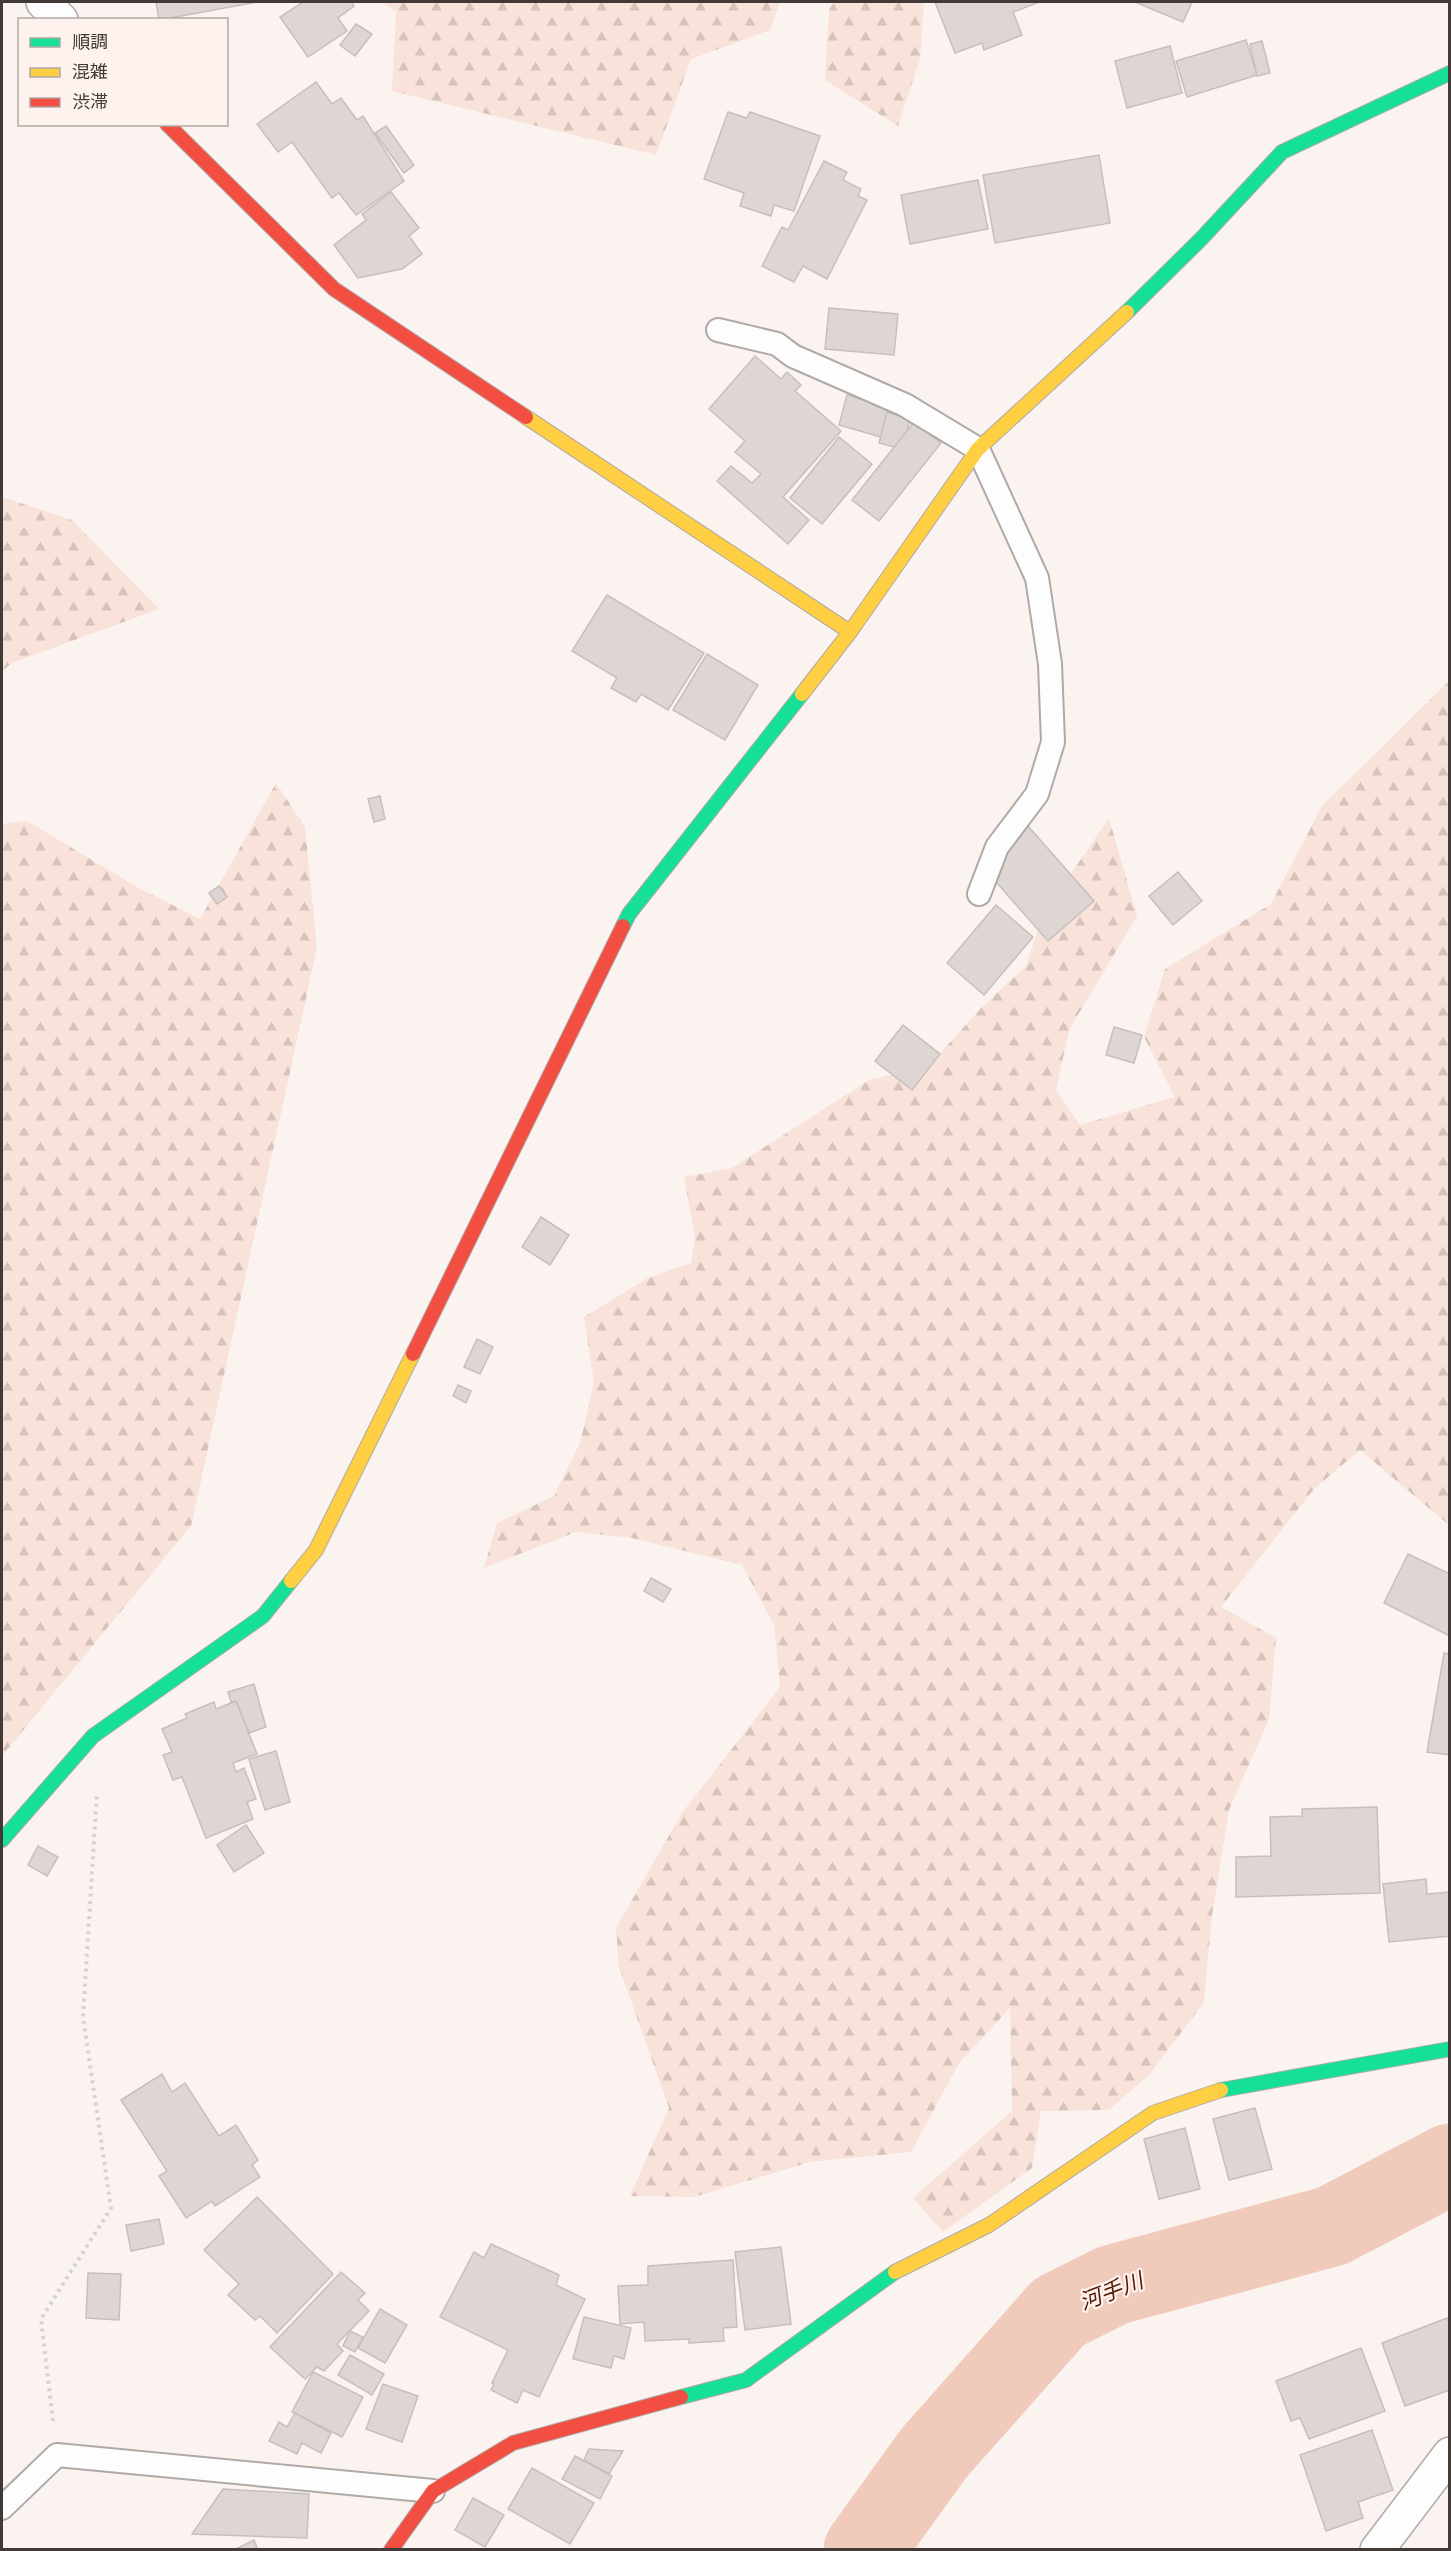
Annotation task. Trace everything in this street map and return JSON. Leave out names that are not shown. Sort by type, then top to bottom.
[{"type":"street","points":[[43,2],[59,18]]},
{"type":"street","points":[[2,1840],[93,1736],[263,1616],[316,1550],[629,914],[850,632],[978,449],[1126,313],[1201,239],[1282,153],[1433,83],[1449,73]]},
{"type":"street","points":[[169,126],[334,289],[850,632]]},
{"type":"street","points":[[391,2550],[433,2491],[513,2444],[746,2380],[886,2277],[989,2225],[1153,2113],[1215,2091],[1449,2049]]},
{"type":"street","points":[[1377,2550],[1449,2454]]},
{"type":"lane","points":[[718,330],[777,344],[793,356],[905,405],[978,449],[1037,578],[1050,664],[1053,742],[1037,794],[997,848],[979,894]]},
{"type":"lane","points":[[2,2508],[57,2455],[433,2491]]},
{"type":"path","points":[[57,2455],[41,2319],[111,2208],[83,2017],[98,1807],[93,1736]]},
{"type":"green space","points":[[382,2],[780,2],[770,30],[691,59],[656,155],[392,91],[396,12]]},
{"type":"green space","points":[[834,2],[924,2],[920,59],[898,126],[825,80],[829,10]]},
{"type":"green space","points":[[2,497],[72,520],[159,609],[12,663],[2,671]]},
{"type":"green space","points":[[1449,681],[1449,1525],[1360,1450],[1314,1489],[1221,1607],[1276,1638],[1269,1719],[1229,1810],[1212,1915],[1204,2002],[1150,2074],[1109,2110],[1041,2111],[1032,2168],[943,2232],[913,2198],[1012,2111],[1010,2008],[959,2063],[911,2152],[810,2162],[694,2197],[630,2196],[669,2108],[619,1967],[616,1928],[682,1813],[780,1687],[774,1625],[742,1565],[632,1538],[576,1532],[484,1568],[497,1523],[554,1496],[580,1443],[594,1383],[584,1317],[648,1278],[691,1263],[695,1237],[684,1177],[732,1168],[871,1079],[927,1068],[982,1007],[1026,966],[1038,930],[1062,887],[1109,818],[1137,916],[1069,1030],[1056,1090],[1080,1125],[1175,1097],[1144,1037],[1165,969],[1271,904],[1322,806]]},
{"type":"green space","points":[[276,783],[305,827],[317,948],[191,1526],[2,1756],[2,824],[27,821],[137,887],[200,919]]},
{"type":"building","points":[[156,2],[257,2],[170,18],[159,18]]},
{"type":"building","points":[[303,2],[352,2],[354,6],[338,18],[347,31],[308,57],[280,17]]},
{"type":"building","points":[[935,2],[1037,3],[1013,12],[1022,35],[984,50],[982,43],[955,53]]},
{"type":"building","points":[[1135,2],[1192,2],[1183,22]]},
{"type":"building","points":[[356,24],[372,34],[355,56],[340,45]]},
{"type":"building","points":[[1246,40],[1257,75],[1187,97],[1176,61]]},
{"type":"building","points":[[1262,41],[1270,73],[1257,76],[1250,44]]},
{"type":"building","points":[[1170,46],[1182,93],[1127,108],[1115,61]]},
{"type":"building","points":[[316,82],[332,104],[341,98],[357,120],[363,116],[404,181],[356,215],[339,193],[332,198],[292,142],[278,152],[257,124]]},
{"type":"building","points":[[728,112],[747,118],[750,112],[820,136],[794,211],[774,205],[771,216],[740,206],[744,193],[704,179]]},
{"type":"building","points":[[386,126],[414,165],[404,173],[375,133]]},
{"type":"building","points":[[1099,155],[1110,223],[995,243],[983,175]]},
{"type":"building","points":[[824,161],[847,172],[843,180],[861,189],[858,196],[867,200],[827,279],[803,266],[794,282],[762,266],[782,227],[788,230]]},
{"type":"building","points":[[978,180],[988,229],[910,244],[901,195]]},
{"type":"building","points":[[391,192],[419,228],[409,236],[422,254],[402,269],[358,278],[334,245],[366,220],[362,214]]},
{"type":"building","points":[[829,308],[898,314],[894,355],[825,349]]},
{"type":"building","points":[[755,356],[781,379],[787,372],[801,385],[795,391],[841,431],[783,497],[809,520],[788,544],[717,481],[731,466],[752,483],[761,474],[735,452],[745,441],[709,409]]},
{"type":"building","points":[[847,395],[889,407],[881,437],[839,425]]},
{"type":"building","points":[[887,412],[910,419],[907,432],[894,447],[879,443]]},
{"type":"building","points":[[914,422],[941,443],[879,521],[852,500]]},
{"type":"building","points":[[839,437],[872,464],[822,524],[790,498]]},
{"type":"building","points":[[607,595],[704,653],[668,710],[641,694],[636,702],[611,688],[617,678],[572,651]]},
{"type":"building","points":[[707,654],[758,685],[725,740],[673,710]]},
{"type":"building","points":[[380,796],[385,819],[374,822],[368,799]]},
{"type":"building","points":[[1028,826],[1094,901],[1048,941],[982,866]]},
{"type":"building","points":[[1178,872],[1202,901],[1173,925],[1149,896]]},
{"type":"building","points":[[219,886],[227,897],[217,904],[209,893]]},
{"type":"building","points":[[996,905],[1033,937],[984,995],[947,963]]},
{"type":"building","points":[[903,1025],[940,1054],[912,1090],[875,1061]]},
{"type":"building","points":[[1114,1027],[1142,1035],[1134,1063],[1106,1055]]},
{"type":"building","points":[[541,1217],[569,1235],[550,1265],[522,1247]]},
{"type":"building","points":[[477,1339],[493,1347],[480,1374],[464,1367]]},
{"type":"building","points":[[458,1385],[471,1391],[466,1403],[453,1396]]},
{"type":"building","points":[[1408,1554],[1450,1574],[1450,1636],[1384,1603]]},
{"type":"building","points":[[651,1578],[671,1589],[663,1602],[644,1591]]},
{"type":"building","points":[[1444,1653],[1450,1654],[1450,1755],[1427,1752]]},
{"type":"building","points":[[254,1684],[266,1727],[249,1733],[236,1701],[231,1702],[228,1692]]},
{"type":"building","points":[[236,1701],[257,1754],[233,1763],[236,1772],[244,1768],[256,1799],[247,1802],[253,1819],[206,1838],[182,1777],[173,1780],[163,1755],[172,1752],[162,1729],[187,1718],[185,1714],[214,1702],[216,1709]]},
{"type":"building","points":[[276,1751],[290,1802],[265,1810],[249,1759]]},
{"type":"building","points":[[1377,1807],[1380,1893],[1236,1897],[1236,1857],[1271,1856],[1270,1817],[1302,1816],[1302,1809]]},
{"type":"building","points":[[246,1825],[264,1853],[234,1872],[217,1845]]},
{"type":"building","points":[[38,1846],[58,1857],[47,1876],[28,1865]]},
{"type":"building","points":[[1426,1879],[1427,1894],[1450,1892],[1450,1936],[1389,1942],[1383,1884]]},
{"type":"building","points":[[162,2074],[172,2092],[185,2083],[219,2136],[236,2125],[258,2160],[252,2165],[260,2177],[215,2206],[212,2201],[186,2218],[159,2176],[167,2171],[121,2100]]},
{"type":"building","points":[[1255,2108],[1272,2169],[1229,2180],[1213,2119]]},
{"type":"building","points":[[1185,2128],[1200,2189],[1159,2199],[1144,2139]]},
{"type":"building","points":[[257,2197],[333,2274],[277,2333],[260,2316],[255,2320],[228,2295],[239,2284],[204,2250]]},
{"type":"building","points":[[159,2219],[164,2244],[131,2251],[126,2225]]},
{"type":"building","points":[[491,2244],[559,2275],[556,2285],[585,2299],[539,2397],[523,2390],[517,2403],[491,2390],[494,2384],[492,2383],[508,2350],[440,2317],[474,2252],[484,2258]]},
{"type":"building","points":[[781,2247],[791,2324],[745,2330],[735,2252]]},
{"type":"building","points":[[733,2260],[737,2327],[723,2328],[724,2341],[689,2343],[689,2339],[645,2341],[644,2322],[620,2324],[618,2286],[648,2285],[648,2266]]},
{"type":"building","points":[[341,2272],[365,2293],[358,2300],[369,2311],[337,2344],[343,2351],[324,2371],[317,2367],[305,2379],[270,2347]]},
{"type":"building","points":[[88,2273],[121,2274],[119,2320],[86,2318]]},
{"type":"building","points":[[380,2309],[407,2325],[385,2363],[358,2348]]},
{"type":"building","points":[[584,2317],[631,2328],[624,2359],[614,2356],[611,2368],[573,2359]]},
{"type":"building","points":[[1447,2318],[1450,2325],[1450,2390],[1405,2406],[1382,2343]]},
{"type":"building","points":[[350,2331],[363,2337],[355,2352],[343,2346]]},
{"type":"building","points":[[1361,2348],[1385,2411],[1309,2439],[1300,2418],[1291,2421],[1276,2381]]},
{"type":"building","points":[[350,2355],[384,2374],[372,2395],[338,2375]]},
{"type":"building","points":[[313,2372],[363,2397],[342,2437],[292,2412]]},
{"type":"building","points":[[383,2384],[418,2396],[402,2442],[366,2429]]},
{"type":"building","points":[[295,2413],[331,2433],[321,2453],[302,2443],[297,2454],[269,2441],[279,2422],[287,2427]]},
{"type":"building","points":[[1372,2430],[1393,2490],[1358,2502],[1363,2518],[1326,2531],[1300,2455]]},
{"type":"building","points":[[589,2449],[623,2451],[609,2474],[584,2460]]},
{"type":"building","points":[[575,2456],[612,2476],[600,2499],[562,2479]]},
{"type":"building","points":[[532,2468],[594,2503],[570,2544],[508,2509]]},
{"type":"building","points":[[223,2489],[309,2494],[307,2538],[192,2534]]},
{"type":"building","points":[[473,2498],[504,2515],[485,2547],[455,2530]]},
{"type":"building","points":[[254,2540],[258,2550],[234,2550]]},
{"type":"waterway","name":"河手川","points":[[864,2550],[934,2453],[1059,2312],[1113,2285],[1332,2226],[1450,2164]]},
{"type":"traffic: fast","points":[[1127,312],[1201,239],[1282,152],[1450,73]]},
{"type":"traffic: fast","points":[[623,926],[629,914],[802,694]]},
{"type":"traffic: fast","points":[[2,1840],[93,1736],[263,1616],[291,1581]]},
{"type":"traffic: fast","points":[[1221,2090],[1450,2049]]},
{"type":"traffic: fast","points":[[681,2397],[746,2380],[895,2272]]},
{"type":"traffic: slow","points":[[802,694],[850,632],[978,449],[1127,312]]},
{"type":"traffic: slow","points":[[526,417],[850,632]]},
{"type":"traffic: slow","points":[[291,1581],[316,1550],[413,1354]]},
{"type":"traffic: slow","points":[[895,2272],[989,2225],[1153,2113],[1221,2090]]},
{"type":"traffic: jam","points":[[169,126],[334,289],[526,417]]},
{"type":"traffic: jam","points":[[413,1354],[623,926]]},
{"type":"traffic: jam","points":[[391,2550],[433,2491],[513,2443],[681,2397]]}]
